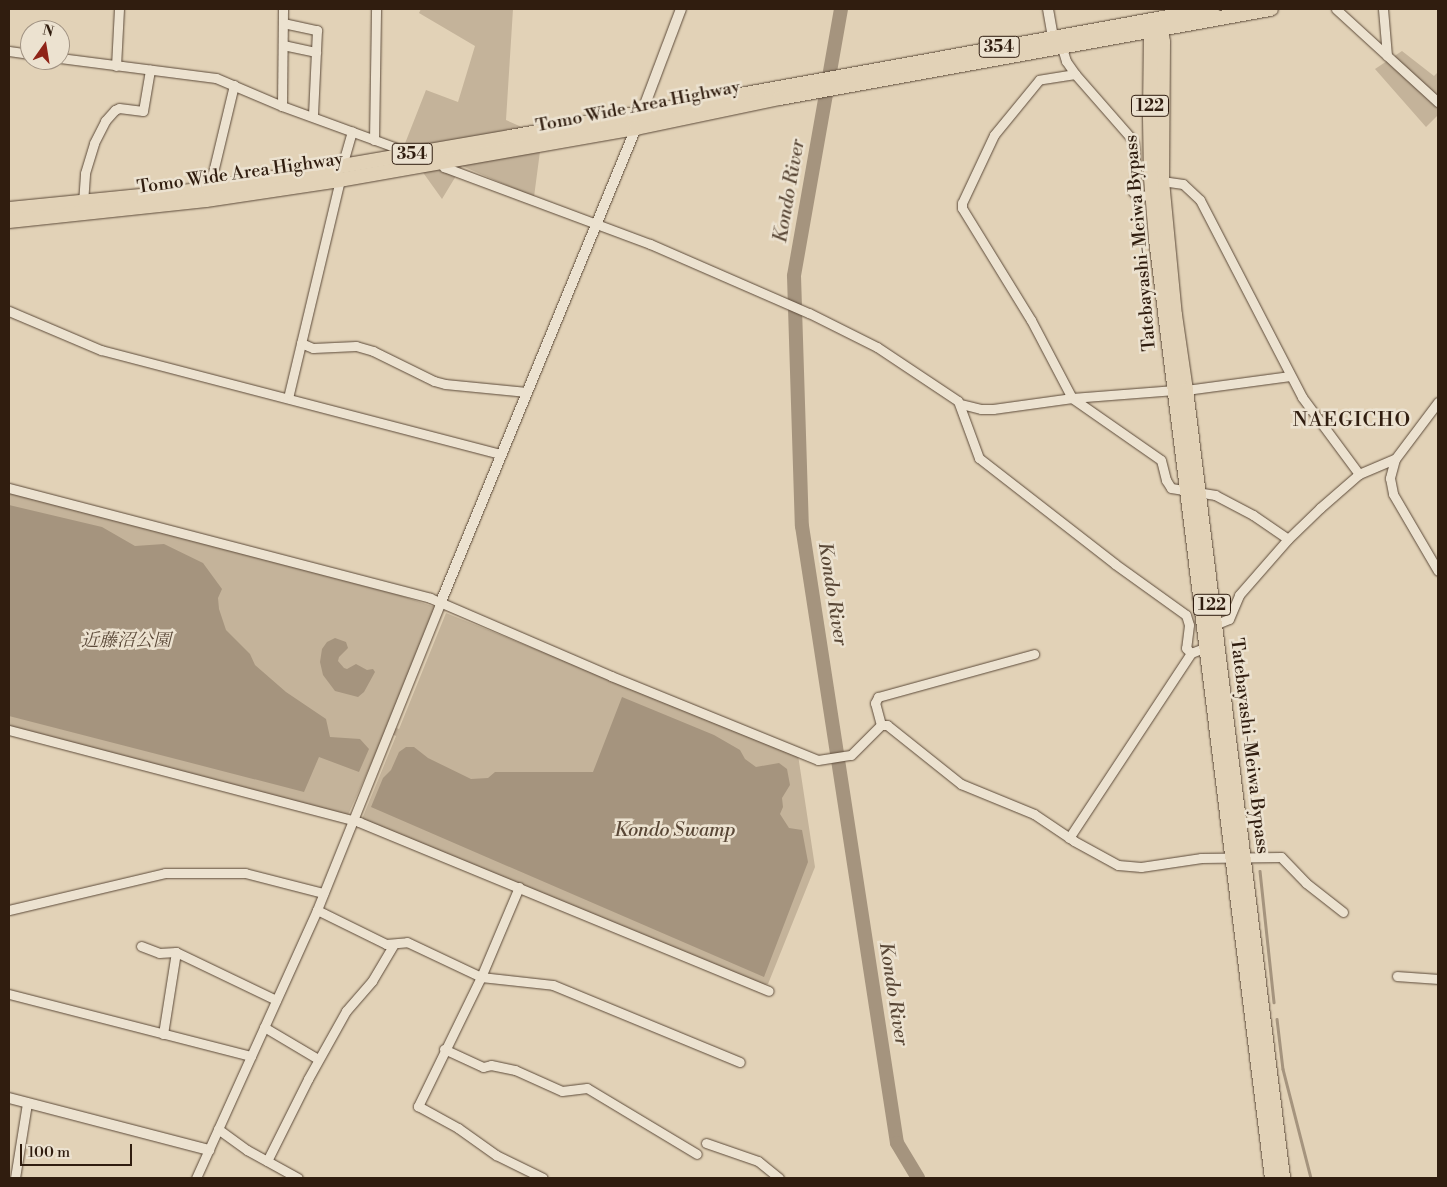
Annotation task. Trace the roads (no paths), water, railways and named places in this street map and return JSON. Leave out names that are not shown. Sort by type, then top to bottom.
[{"type":"highway","name":"Tomo Wide Area Highway","points":[[9,221],[206,200],[341,173],[401,156],[641,112],[813,87],[1057,42],[1212,9]]},
{"type":"highway","name":"Tomo Wide Area Highway","points":[[1156,22],[1271,9]]},
{"type":"highway","name":"Tatebayashi-Meiwa Bypass","points":[[1156,22],[1162,181],[1180,390],[1207,648],[1283,1178]]},
{"type":"highway","name":"Tatebayashi-Meiwa Bypass","points":[[1156,22],[1150,118],[1152,195],[1164,315],[1180,390]]},
{"type":"highway","name":"Tomo Wide Area Highway","points":[[9,210],[209,189],[440,161],[636,128],[813,87]]},
{"type":"highway","name":"Tatebayashi-Meiwa Bypass","points":[[1192,491],[1214,625],[1272,1178]]},
{"type":"street","points":[[116,66],[119,9]]},
{"type":"street","points":[[282,106],[284,9]]},
{"type":"street","points":[[374,140],[376,9]]},
{"type":"street","points":[[196,1178],[317,910],[501,454],[597,225],[681,9]]},
{"type":"street","points":[[1048,9],[1057,42],[1066,61],[1134,144],[1136,176],[1133,188],[1134,194],[1152,195]]},
{"type":"street","points":[[1336,9],[1438,102]]},
{"type":"street","points":[[1382,9],[1387,56]]},
{"type":"street","points":[[283,23],[317,30],[313,116]]},
{"type":"street","points":[[283,45],[316,52]]},
{"type":"street","points":[[70,59],[216,78],[282,106],[394,147],[401,156]]},
{"type":"street","points":[[83,203],[85,173],[94,143],[105,121],[119,108],[143,111],[150,70]]},
{"type":"street","points":[[1075,74],[1038,80],[994,135],[961,204],[1031,320],[1072,398],[1156,456],[1163,463],[1168,485],[1175,490],[1215,495],[1253,515],[1288,539]]},
{"type":"street","points":[[209,189],[234,85]]},
{"type":"street","points":[[288,398],[352,131]]},
{"type":"street","points":[[440,161],[444,167],[650,244],[807,312],[877,347],[961,404],[981,409],[993,409],[1072,398],[1180,390],[1290,376]]},
{"type":"street","points":[[1162,181],[1183,184],[1200,200],[1290,376],[1310,410],[1359,474]]},
{"type":"street","points":[[9,311],[102,350],[501,454]]},
{"type":"street","points":[[301,343],[313,348],[356,346],[374,351],[434,381],[445,384],[527,392]]},
{"type":"street","points":[[1214,625],[1225,621],[1232,615],[1239,596],[1288,539],[1359,474],[1378,468],[1395,459],[1438,402]]},
{"type":"street","points":[[961,404],[979,458],[1115,564],[1186,615],[1189,625],[1186,648],[1191,653]]},
{"type":"street","points":[[1390,484],[1395,459]]},
{"type":"street","points":[[1378,468],[1390,484],[1438,571]]},
{"type":"street","points":[[9,488],[430,598],[440,604],[611,676],[822,760],[854,754],[881,724]]},
{"type":"street","points":[[1069,838],[1191,653],[1207,648]]},
{"type":"street","points":[[881,724],[875,703],[878,697],[1034,654]]},
{"type":"street","points":[[881,724],[887,725],[907,739],[939,768],[962,784],[1022,808],[1069,838],[1118,865],[1141,867],[1185,860],[1281,857],[1306,883],[1343,912]]},
{"type":"street","points":[[9,730],[353,820],[768,991]]},
{"type":"street","points":[[9,910],[164,873],[245,872],[323,893]]},
{"type":"street","points":[[519,887],[481,977],[444,1049],[418,1106],[458,1128],[496,1155],[543,1178]]},
{"type":"street","points":[[317,910],[386,944],[407,942],[481,977],[554,985],[740,1062]]},
{"type":"street","points":[[267,1161],[318,1059],[346,1011],[372,981],[394,944]]},
{"type":"street","points":[[142,946],[159,953],[176,952],[276,1000]]},
{"type":"street","points":[[164,1034],[176,952]]},
{"type":"street","points":[[1397,976],[1438,979]]},
{"type":"street","points":[[9,994],[251,1056]]},
{"type":"street","points":[[264,1027],[318,1059]]},
{"type":"street","points":[[444,1049],[483,1067],[491,1065],[515,1070],[562,1091],[586,1088],[697,1154]]},
{"type":"street","points":[[9,1098],[209,1150]]},
{"type":"street","points":[[15,1178],[27,1103]]},
{"type":"street","points":[[218,1129],[267,1161],[298,1178]]},
{"type":"street","points":[[706,1143],[758,1160],[779,1178]]},
{"type":"water","points":[[9,505],[102,527],[135,546],[164,544],[203,563],[222,589],[218,598],[219,609],[226,630],[250,654],[255,665],[286,692],[326,719],[330,737],[360,739],[369,749],[359,772],[319,757],[304,792],[9,716]]},
{"type":"water","points":[[335,638],[346,642],[348,648],[339,657],[338,661],[344,668],[347,669],[356,664],[367,670],[373,669],[375,672],[364,692],[358,697],[335,691],[323,675],[320,662],[322,649],[327,642]]},
{"type":"water","name":"Kondo Swamp","points":[[622,697],[714,735],[740,750],[745,759],[756,767],[779,763],[787,769],[790,785],[782,798],[783,807],[780,814],[789,828],[802,830],[808,862],[764,977],[371,807],[383,778],[391,770],[399,752],[406,747],[414,747],[428,758],[471,779],[488,778],[495,772],[593,772]]},
{"type":"waterway","name":"Kondo River","points":[[841,9],[794,276],[802,526],[897,1143],[918,1178]]},
{"type":"waterway","points":[[1260,871],[1274,1002]]},
{"type":"waterway","points":[[1277,1019],[1283,1069],[1311,1178]]},
{"type":"district","name":"NAEGICHO","points":[[1352,420]]},
{"type":"park label","name":"近藤沼公園","points":[[126,641]]}]
